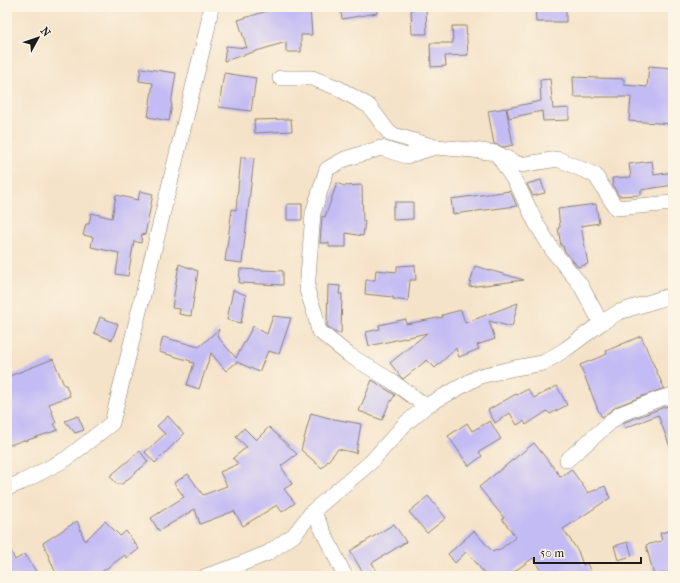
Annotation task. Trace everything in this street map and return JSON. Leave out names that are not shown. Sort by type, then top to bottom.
[{"type":"street","points":[[7,488],[22,482],[66,459],[112,423],[205,38],[211,7]]},
{"type":"street","points":[[280,78],[312,78],[338,88],[369,106],[390,134],[435,147],[496,153],[520,165],[558,158],[595,175],[616,208],[673,203]]},
{"type":"street","points":[[426,406],[390,380],[349,355],[318,331],[315,314],[307,290],[312,213],[327,169],[345,159],[381,148],[406,156],[435,147]]},
{"type":"street","points":[[496,153],[519,188],[536,223],[553,251],[580,284],[601,323]]},
{"type":"street","points":[[206,576],[268,553],[294,535],[313,511],[370,462],[404,425],[426,406],[480,376],[543,363],[619,312],[673,295]]},
{"type":"street","points":[[567,460],[620,414],[658,399],[673,395]]},
{"type":"street","points":[[313,511],[345,576]]},
{"type":"building","points":[[280,7],[310,7],[312,35],[301,35],[301,52],[286,52],[286,42],[224,61],[226,46],[247,48],[238,20]]},
{"type":"building","points":[[340,7],[377,7],[377,13],[342,19]]},
{"type":"building","points":[[535,7],[566,7],[566,22],[536,22]]},
{"type":"building","points":[[411,9],[426,9],[427,34],[412,34]]},
{"type":"building","points":[[452,26],[466,26],[468,55],[445,56],[446,66],[431,67],[430,43],[453,43]]},
{"type":"building","points":[[649,66],[673,68],[673,124],[629,121],[631,97],[574,97],[573,77],[624,79],[624,85],[647,87]]},
{"type":"building","points":[[141,68],[176,73],[169,121],[148,117],[153,83],[139,81]]},
{"type":"building","points":[[224,73],[256,78],[251,111],[219,107]]},
{"type":"building","points":[[550,79],[553,109],[569,108],[569,120],[543,121],[542,111],[509,118],[507,108],[541,101],[540,80]]},
{"type":"building","points":[[506,108],[513,145],[504,147],[494,144],[488,111]]},
{"type":"building","points":[[291,119],[292,131],[255,133],[254,120]]},
{"type":"building","points":[[241,157],[254,158],[242,263],[225,261],[232,209],[236,210]]},
{"type":"building","points":[[652,161],[654,175],[673,172],[673,185],[641,190],[641,195],[619,196],[613,186],[612,178],[631,177],[629,164]]},
{"type":"building","points":[[541,180],[545,193],[533,196],[527,184]]},
{"type":"building","points":[[337,183],[344,186],[362,185],[363,222],[365,221],[363,236],[346,233],[346,247],[329,247],[329,243],[320,243],[322,216],[325,217]]},
{"type":"building","points":[[140,191],[153,194],[145,235],[142,234],[141,243],[134,241],[128,276],[116,274],[119,253],[91,247],[93,237],[83,235],[86,224],[89,224],[91,213],[112,218],[116,195],[138,200]]},
{"type":"building","points":[[510,191],[517,206],[453,214],[451,199]]},
{"type":"building","points":[[395,202],[413,202],[413,219],[393,220],[393,206],[395,206]]},
{"type":"building","points":[[287,204],[302,204],[302,220],[287,220]]},
{"type":"building","points":[[596,204],[599,223],[581,226],[588,264],[578,267],[564,250],[563,246],[561,246],[558,228],[560,227],[558,209]]},
{"type":"building","points":[[179,264],[198,271],[191,316],[179,314],[180,309],[172,308]]},
{"type":"building","points":[[415,265],[416,280],[410,280],[408,301],[393,299],[393,297],[365,294],[366,280],[375,280],[376,270],[397,272],[397,266]]},
{"type":"building","points":[[475,266],[524,280],[469,287]]},
{"type":"building","points":[[240,269],[283,271],[283,285],[239,283]]},
{"type":"building","points":[[328,285],[340,286],[339,294],[342,294],[341,333],[336,333],[327,326]]},
{"type":"building","points":[[233,290],[246,295],[241,323],[227,320]]},
{"type":"building","points":[[518,303],[512,327],[489,321],[495,339],[477,345],[479,349],[459,357],[456,348],[435,368],[427,360],[403,379],[390,363],[427,333],[369,346],[366,332],[380,329],[379,325],[406,319],[406,324],[443,317],[442,315],[461,310],[465,323]]},
{"type":"building","points":[[273,316],[291,318],[279,354],[268,351],[259,372],[237,362],[226,371],[211,353],[199,389],[187,385],[194,363],[159,352],[163,337],[199,347],[219,329],[217,336],[236,358],[253,326],[267,334]]},
{"type":"building","points":[[100,317],[118,324],[112,340],[94,333]]},
{"type":"building","points":[[641,336],[664,388],[617,406],[602,417],[580,365],[607,354],[606,351]]},
{"type":"building","points":[[53,359],[70,396],[49,404],[56,423],[54,424],[58,430],[7,446],[7,377]]},
{"type":"building","points":[[372,380],[395,395],[382,420],[359,411]]},
{"type":"building","points":[[557,386],[567,405],[550,414],[547,411],[526,425],[524,421],[517,425],[510,413],[495,423],[488,410],[528,389],[534,398]]},
{"type":"building","points":[[673,404],[672,452],[658,415],[625,428],[623,423],[625,422]]},
{"type":"building","points":[[311,413],[361,424],[356,453],[338,449],[322,468],[301,450]]},
{"type":"building","points":[[78,416],[84,430],[75,433],[65,421]]},
{"type":"building","points":[[168,416],[184,434],[155,463],[145,452],[165,434],[157,426]]},
{"type":"building","points":[[490,421],[501,439],[479,452],[482,456],[469,466],[448,436],[467,423],[472,431]]},
{"type":"building","points":[[269,427],[297,454],[281,466],[292,484],[284,489],[295,503],[282,512],[277,505],[243,526],[234,511],[200,524],[195,509],[159,531],[151,518],[184,497],[174,483],[188,474],[203,495],[227,486],[220,472],[238,464],[233,458],[247,447],[236,437],[244,428],[256,440]]},
{"type":"building","points":[[534,443],[561,477],[571,469],[588,493],[605,486],[610,498],[563,529],[578,551],[583,565],[587,563],[592,576],[544,576],[533,558],[508,576],[486,576],[467,551],[455,563],[448,554],[474,531],[493,552],[496,550],[498,551],[516,537],[502,519],[504,518],[479,487]]},
{"type":"building","points":[[140,451],[148,462],[122,484],[117,484],[110,476]]},
{"type":"building","points":[[428,496],[446,518],[427,533],[409,512]]},
{"type":"building","points":[[77,521],[85,541],[105,521],[120,536],[126,531],[139,549],[127,558],[125,555],[96,576],[57,576],[43,543]]},
{"type":"building","points":[[394,524],[406,542],[372,563],[380,576],[365,576],[350,551]]},
{"type":"building","points":[[673,530],[673,571],[654,576],[646,545],[662,541],[660,533]]},
{"type":"building","points":[[7,542],[15,560],[25,554],[39,576],[7,576]]},
{"type":"building","points":[[628,542],[632,556],[618,560],[614,546]]}]
